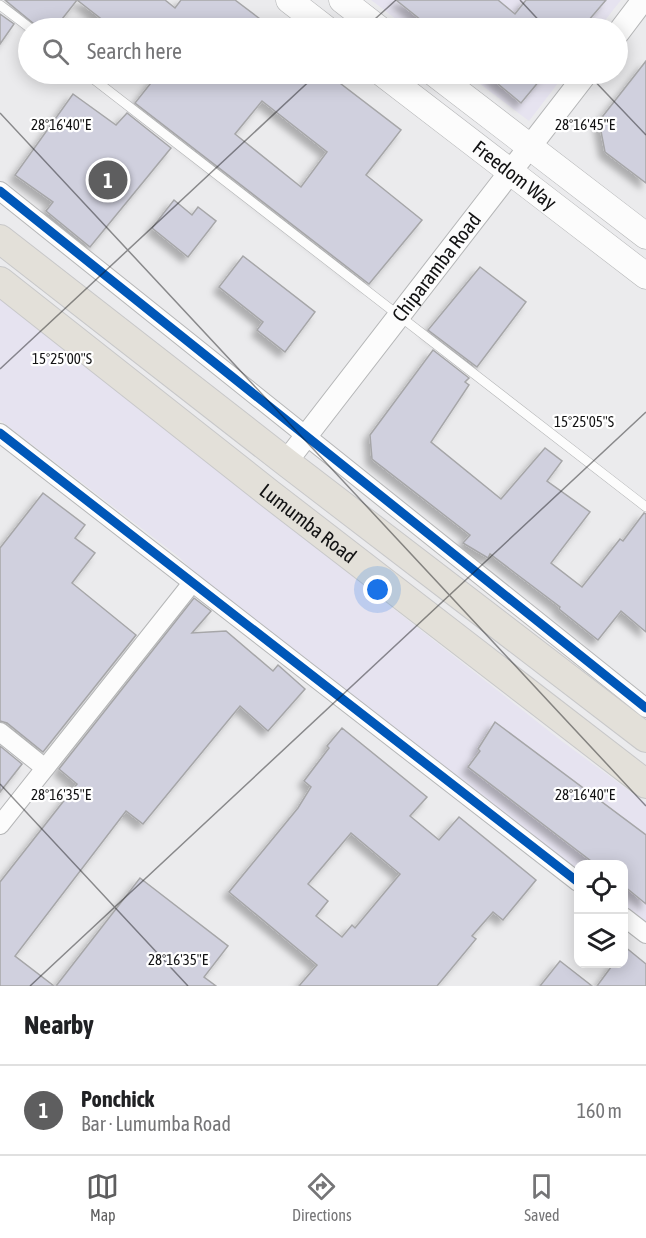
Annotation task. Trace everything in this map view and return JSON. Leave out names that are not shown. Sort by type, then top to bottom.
[{"type":"main road","points":[[289,0],[312,18]]},
{"type":"main road","points":[[342,0],[365,18]]},
{"type":"main road","name":"Freedom Way","points":[[396,84],[646,276]]},
{"type":"main road","name":"Freedom Way","points":[[448,84],[646,236]]},
{"type":"main road","name":"Lumumba Road","points":[[0,238],[286,462],[646,738]]},
{"type":"main road","name":"Lumumba Road","points":[[0,281],[270,494],[646,784]]},
{"type":"street","points":[[628,20],[643,0]]},
{"type":"street","name":"Chiparamba Road","points":[[286,462],[578,84]]},
{"type":"street","points":[[0,191],[646,708]]},
{"type":"street","points":[[0,433],[574,878]]},
{"type":"street","points":[[0,825],[192,583]]},
{"type":"street","points":[[0,732],[45,768]]},
{"type":"street","points":[[628,920],[646,934]]},
{"type":"lane","points":[[0,5],[18,19]]},
{"type":"lane","points":[[100,84],[646,507]]},
{"type":"shaded area","points":[[371,0],[621,0],[607,18],[395,18]]},
{"type":"shaded area","points":[[480,84],[557,84],[529,121]]},
{"type":"shaded area","points":[[0,299],[563,742],[646,803],[646,930],[628,915],[628,860],[574,860],[574,874],[214,592],[179,557],[0,420]]},
{"type":"building","points":[[5,0],[77,0],[63,18],[27,18]]},
{"type":"building","points":[[77,0],[165,0],[175,8],[181,0],[235,0],[259,18],[100,18]]},
{"type":"building","points":[[396,0],[498,0],[515,14],[526,0],[606,0],[591,18],[418,18]]},
{"type":"building","points":[[0,14],[14,24],[0,44]]},
{"type":"building","points":[[646,61],[646,183],[605,152],[599,121]]},
{"type":"building","points":[[150,84],[341,84],[401,130],[366,175],[422,220],[369,284],[135,103]],"holes":[[[262,101],[327,152],[301,187],[235,134]]]},
{"type":"building","points":[[498,84],[537,84],[521,103]]},
{"type":"building","points":[[73,94],[116,125],[127,113],[171,148],[90,247],[46,211],[53,202],[15,175]]},
{"type":"building","points":[[174,200],[192,215],[198,207],[216,221],[188,257],[152,228]]},
{"type":"building","points":[[243,256],[315,312],[285,352],[257,330],[263,322],[219,287]]},
{"type":"building","points":[[480,267],[526,302],[477,367],[428,330]]},
{"type":"building","points":[[433,350],[469,378],[465,382],[469,385],[431,442],[501,499],[545,448],[562,461],[547,481],[590,512],[551,563],[582,587],[620,539],[623,541],[644,513],[646,514],[646,632],[621,611],[598,640],[559,609],[560,607],[490,554],[488,558],[463,543],[470,535],[372,459],[370,435]]},
{"type":"building","points":[[43,493],[85,525],[75,538],[95,553],[72,583],[136,635],[43,752],[7,723],[0,721],[0,548]]},
{"type":"building","points":[[194,598],[211,611],[192,633],[226,631],[273,671],[278,665],[305,689],[268,731],[240,706],[143,824],[126,811],[15,956],[54,986],[0,986],[0,882],[77,784],[59,769]]},
{"type":"building","points":[[495,722],[646,835],[646,904],[628,889],[628,860],[590,860],[468,767],[480,751],[478,749]]},
{"type":"building","points":[[342,728],[427,797],[410,816],[439,840],[459,817],[536,880],[503,920],[493,912],[472,936],[476,939],[437,986],[299,986],[317,965],[229,892],[298,808],[311,787],[304,781],[329,748],[327,746]],"holes":[[[351,833],[400,874],[355,928],[352,925],[342,937],[316,916],[328,901],[308,884]]]},
{"type":"building","points":[[0,746],[22,764],[0,792]]},
{"type":"building","points":[[140,878],[228,946],[204,977],[216,986],[56,986]]},
{"type":"building","points":[[628,949],[646,964],[646,986],[597,986],[610,968],[628,968]]},
{"type":"building","points":[[560,961],[592,986],[540,986]]},
{"type":"cycle path","points":[[0,191],[646,708]]},
{"type":"cycle path","points":[[0,433],[574,879]]},
{"type":"place","name":"Ponchick","points":[[108,180]]}]
